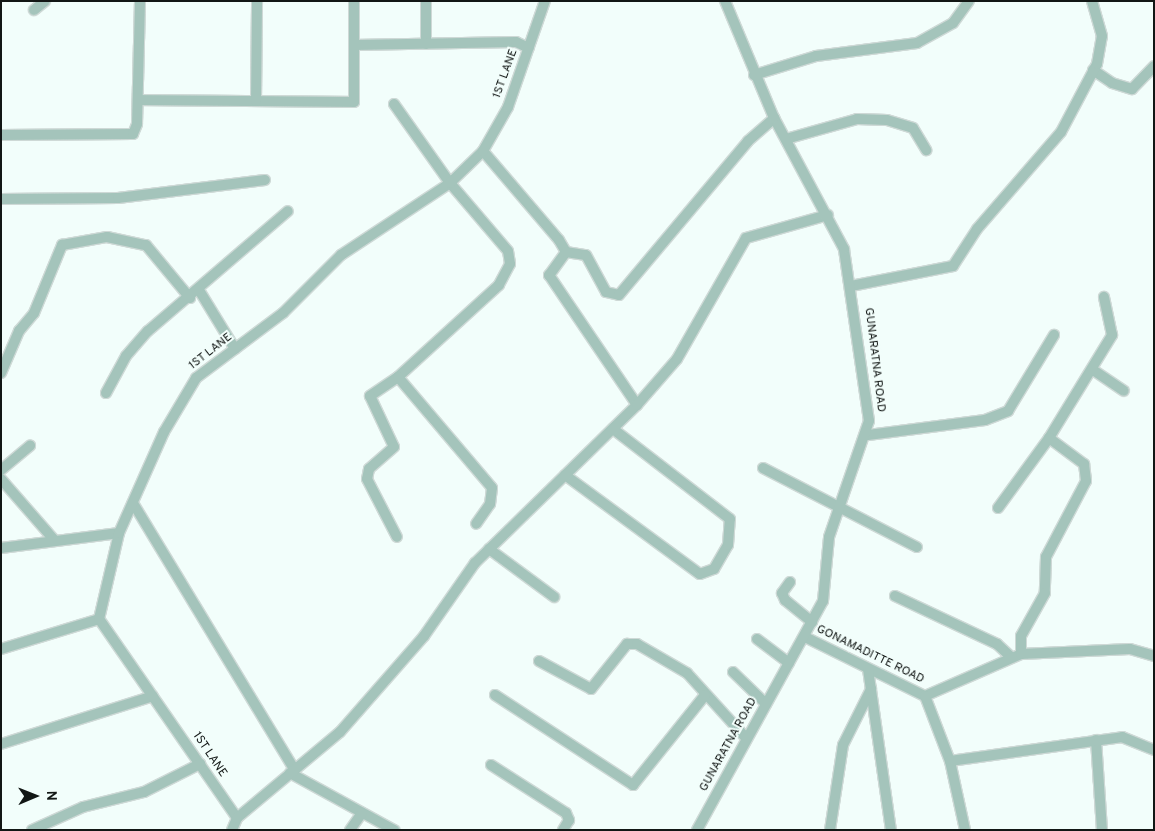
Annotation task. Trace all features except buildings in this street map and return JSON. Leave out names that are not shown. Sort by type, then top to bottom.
[{"type":"street","points":[[34,10],[45,1]]},
{"type":"street","points":[[1,135],[133,134],[138,100],[140,1]]},
{"type":"street","points":[[256,101],[257,1]]},
{"type":"street","points":[[138,100],[354,102],[354,1]]},
{"type":"street","points":[[426,1],[426,44]]},
{"type":"street","name":"1ST LANE","points":[[236,818],[99,619],[119,533],[164,432],[196,378],[282,313],[341,255],[450,183],[482,151],[508,107],[546,1]]},
{"type":"street","name":"GUNARATNA ROAD","points":[[698,830],[746,738],[805,637],[823,601],[829,537],[868,435],[851,286],[844,249],[828,215],[774,118],[754,75],[725,1]]},
{"type":"street","points":[[754,75],[816,56],[917,43],[953,24],[969,1]]},
{"type":"street","points":[[851,286],[953,266],[977,229],[1061,132],[1102,52],[1102,36],[1092,1]]},
{"type":"street","points":[[354,45],[516,42],[529,48]]},
{"type":"street","points":[[1093,70],[1112,83],[1132,89],[1154,66]]},
{"type":"street","points":[[394,104],[450,183],[508,251],[508,274],[398,377],[370,396],[394,447],[366,474],[397,537]]},
{"type":"street","points":[[482,151],[566,252],[586,255],[606,292],[619,295],[748,142],[774,118]]},
{"type":"street","points":[[786,139],[857,119],[888,120],[912,128],[926,150]]},
{"type":"street","points":[[1,199],[118,198],[265,180]]},
{"type":"street","points":[[106,393],[141,337],[190,298],[288,211]]},
{"type":"street","points":[[232,830],[236,818],[340,732],[424,636],[489,549],[637,406],[677,359],[746,238],[828,215]]},
{"type":"street","points":[[1,373],[19,331],[34,312],[62,245],[107,237],[146,246],[190,298]]},
{"type":"street","points":[[566,252],[549,276],[637,406]]},
{"type":"street","points":[[199,290],[236,349]]},
{"type":"street","points":[[998,508],[1049,438],[1093,370],[1112,335],[1104,297]]},
{"type":"street","points":[[868,435],[985,420],[1008,410],[1054,335]]},
{"type":"street","points":[[1093,370],[1124,391]]},
{"type":"street","points":[[398,377],[492,488],[490,504],[476,524]]},
{"type":"street","points":[[565,475],[700,574],[714,569],[728,545],[730,519],[613,429]]},
{"type":"street","points":[[895,596],[997,644],[1016,656],[1021,636],[1045,593],[1046,558],[1088,473],[1084,464],[1049,438]]},
{"type":"street","points":[[1,470],[30,446]]},
{"type":"street","points":[[763,468],[840,510],[917,547]]},
{"type":"street","points":[[1,479],[55,541]]},
{"type":"street","points":[[132,503],[292,771],[394,830]]},
{"type":"street","points":[[1,548],[119,533]]},
{"type":"street","points":[[489,549],[554,597]]},
{"type":"street","points":[[790,582],[782,593],[785,600],[812,622]]},
{"type":"street","points":[[1,649],[99,619]]},
{"type":"street","name":"GONAMADITTE ROAD","points":[[805,637],[925,696],[1016,656],[1130,649],[1154,656]]},
{"type":"street","points":[[757,639],[789,663]]},
{"type":"street","points":[[539,661],[591,689],[631,643],[687,673],[746,738]]},
{"type":"street","points":[[868,669],[891,830]]},
{"type":"street","points":[[733,672],[766,704]]},
{"type":"street","points":[[830,830],[843,745],[870,689]]},
{"type":"street","points":[[495,695],[633,785],[705,695]]},
{"type":"street","points":[[1,744],[153,696]]},
{"type":"street","points":[[925,696],[950,761],[965,830]]},
{"type":"street","points":[[950,761],[1122,737],[1154,750]]},
{"type":"street","points":[[1096,740],[1102,830]]},
{"type":"street","points":[[32,830],[83,807],[144,792],[200,764]]},
{"type":"street","points":[[492,765],[566,813],[569,820],[563,830]]},
{"type":"street","points":[[350,830],[362,813]]}]
